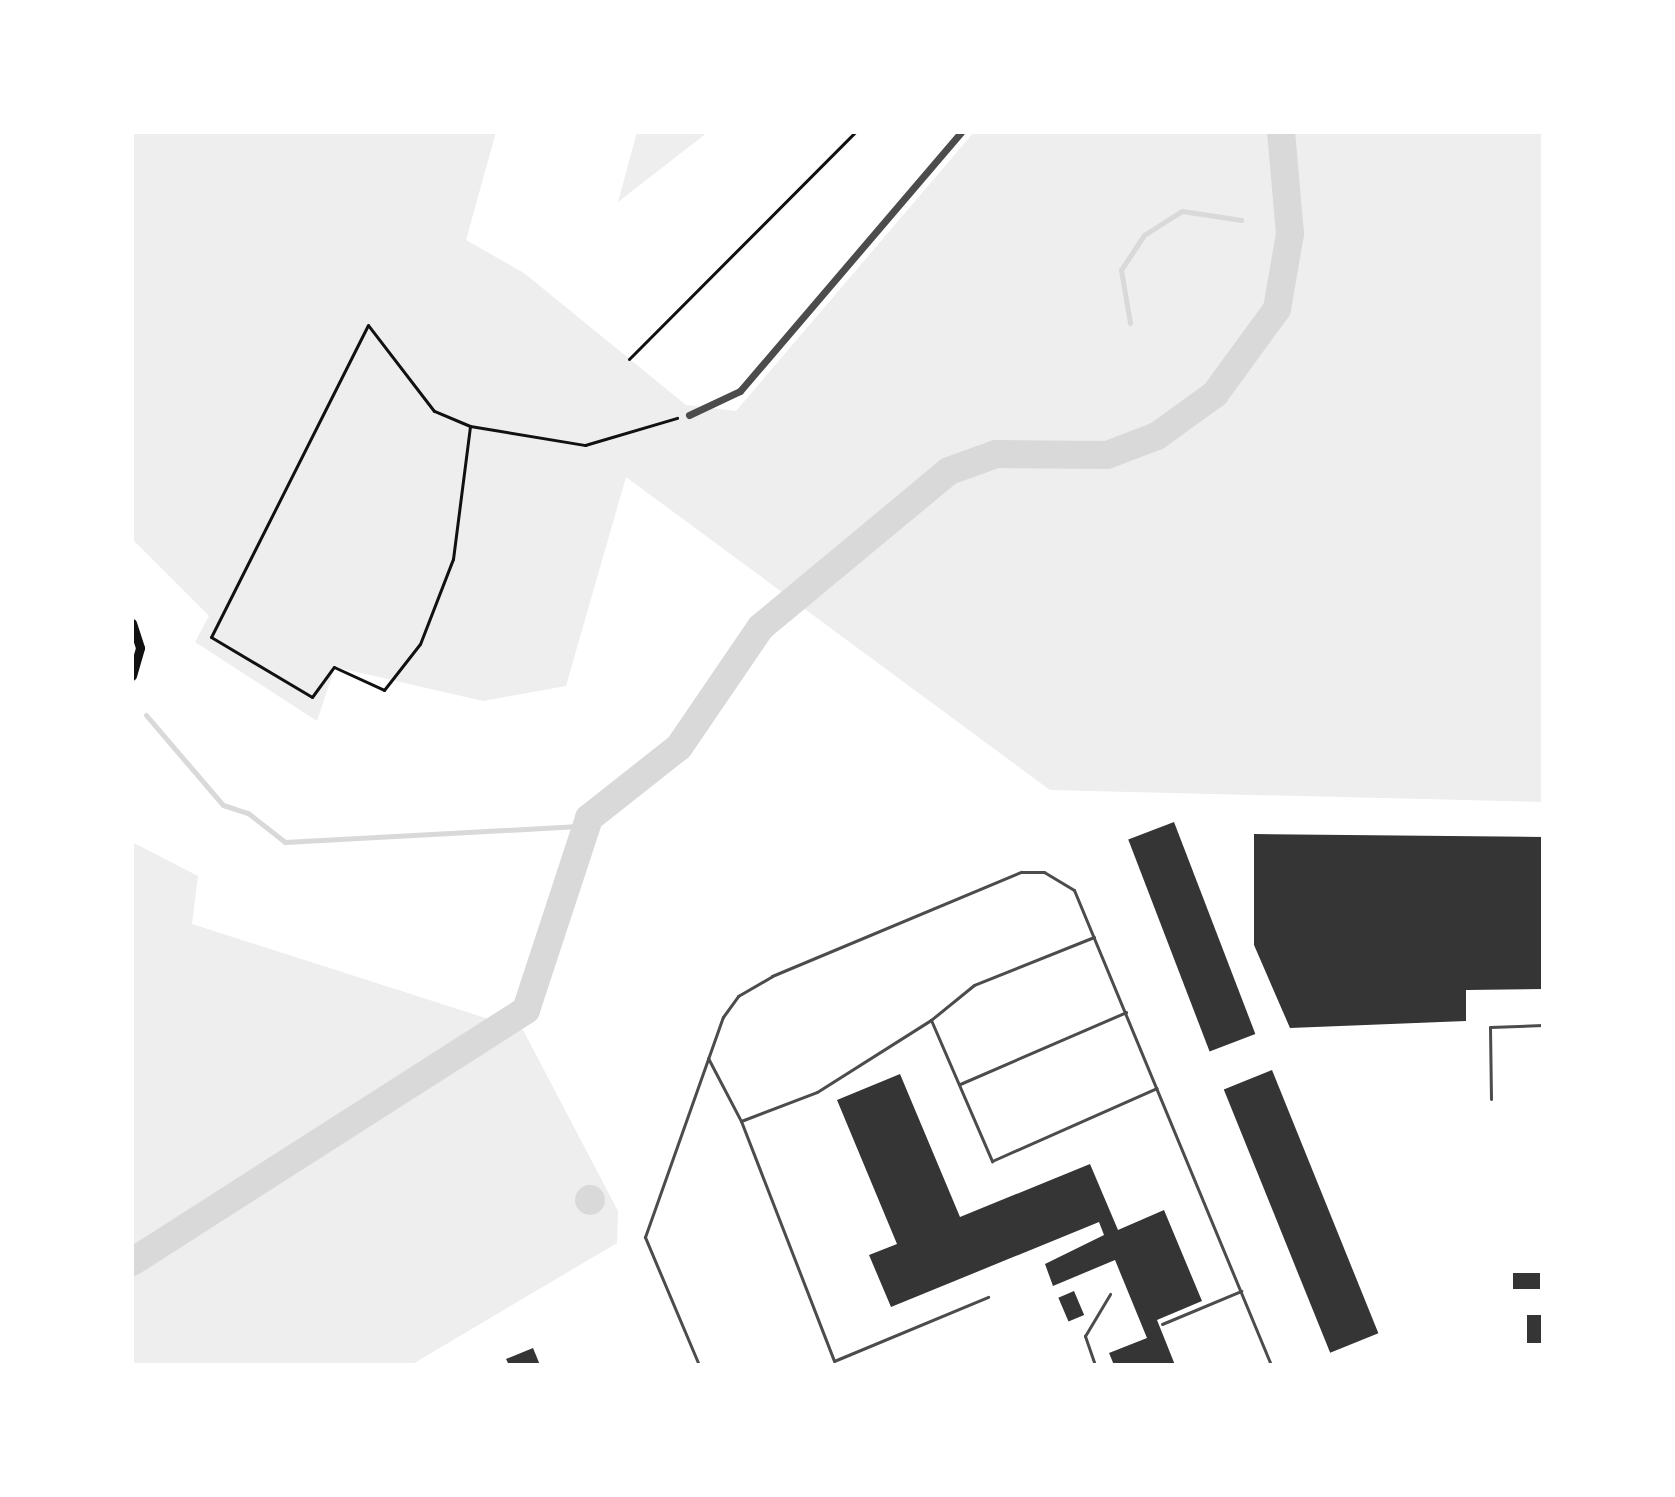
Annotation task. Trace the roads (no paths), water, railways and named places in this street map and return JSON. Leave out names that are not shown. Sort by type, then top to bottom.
[{"type":"main road","points":[[132,623],[140,648],[132,676]]},
{"type":"street","points":[[689,415],[740,391],[961,132]]},
{"type":"lane","points":[[699,1365],[645,1237],[708,1058],[738,996],[772,976],[1021,872],[1065,880],[1094,937],[1271,1365]]},
{"type":"lane","points":[[741,1121],[817,1092],[931,1020],[974,985],[1094,937]]},
{"type":"lane","points":[[959,1085],[1126,1012]]},
{"type":"lane","points":[[931,1020],[992,1161],[1157,1088]]},
{"type":"lane","points":[[1491,1099],[1490,1027],[1543,1025]]},
{"type":"lane","points":[[708,1058],[741,1121],[834,1361],[988,1297]]},
{"type":"lane","points":[[1162,1324],[1241,1291]]},
{"type":"lane","points":[[1095,1365],[1085,1336],[1110,1294]]},
{"type":"waterway","points":[[132,1262],[526,1010],[589,818],[679,747],[761,627],[949,471],[996,454],[1107,455],[1157,436],[1215,394],[1277,309],[1290,234],[1281,132]]},
{"type":"waterway","points":[[1130,323],[1121,270],[1144,235],[1182,211],[1241,220]]},
{"type":"waterway","points":[[146,715],[223,805],[248,813],[285,842],[584,826]]}]
